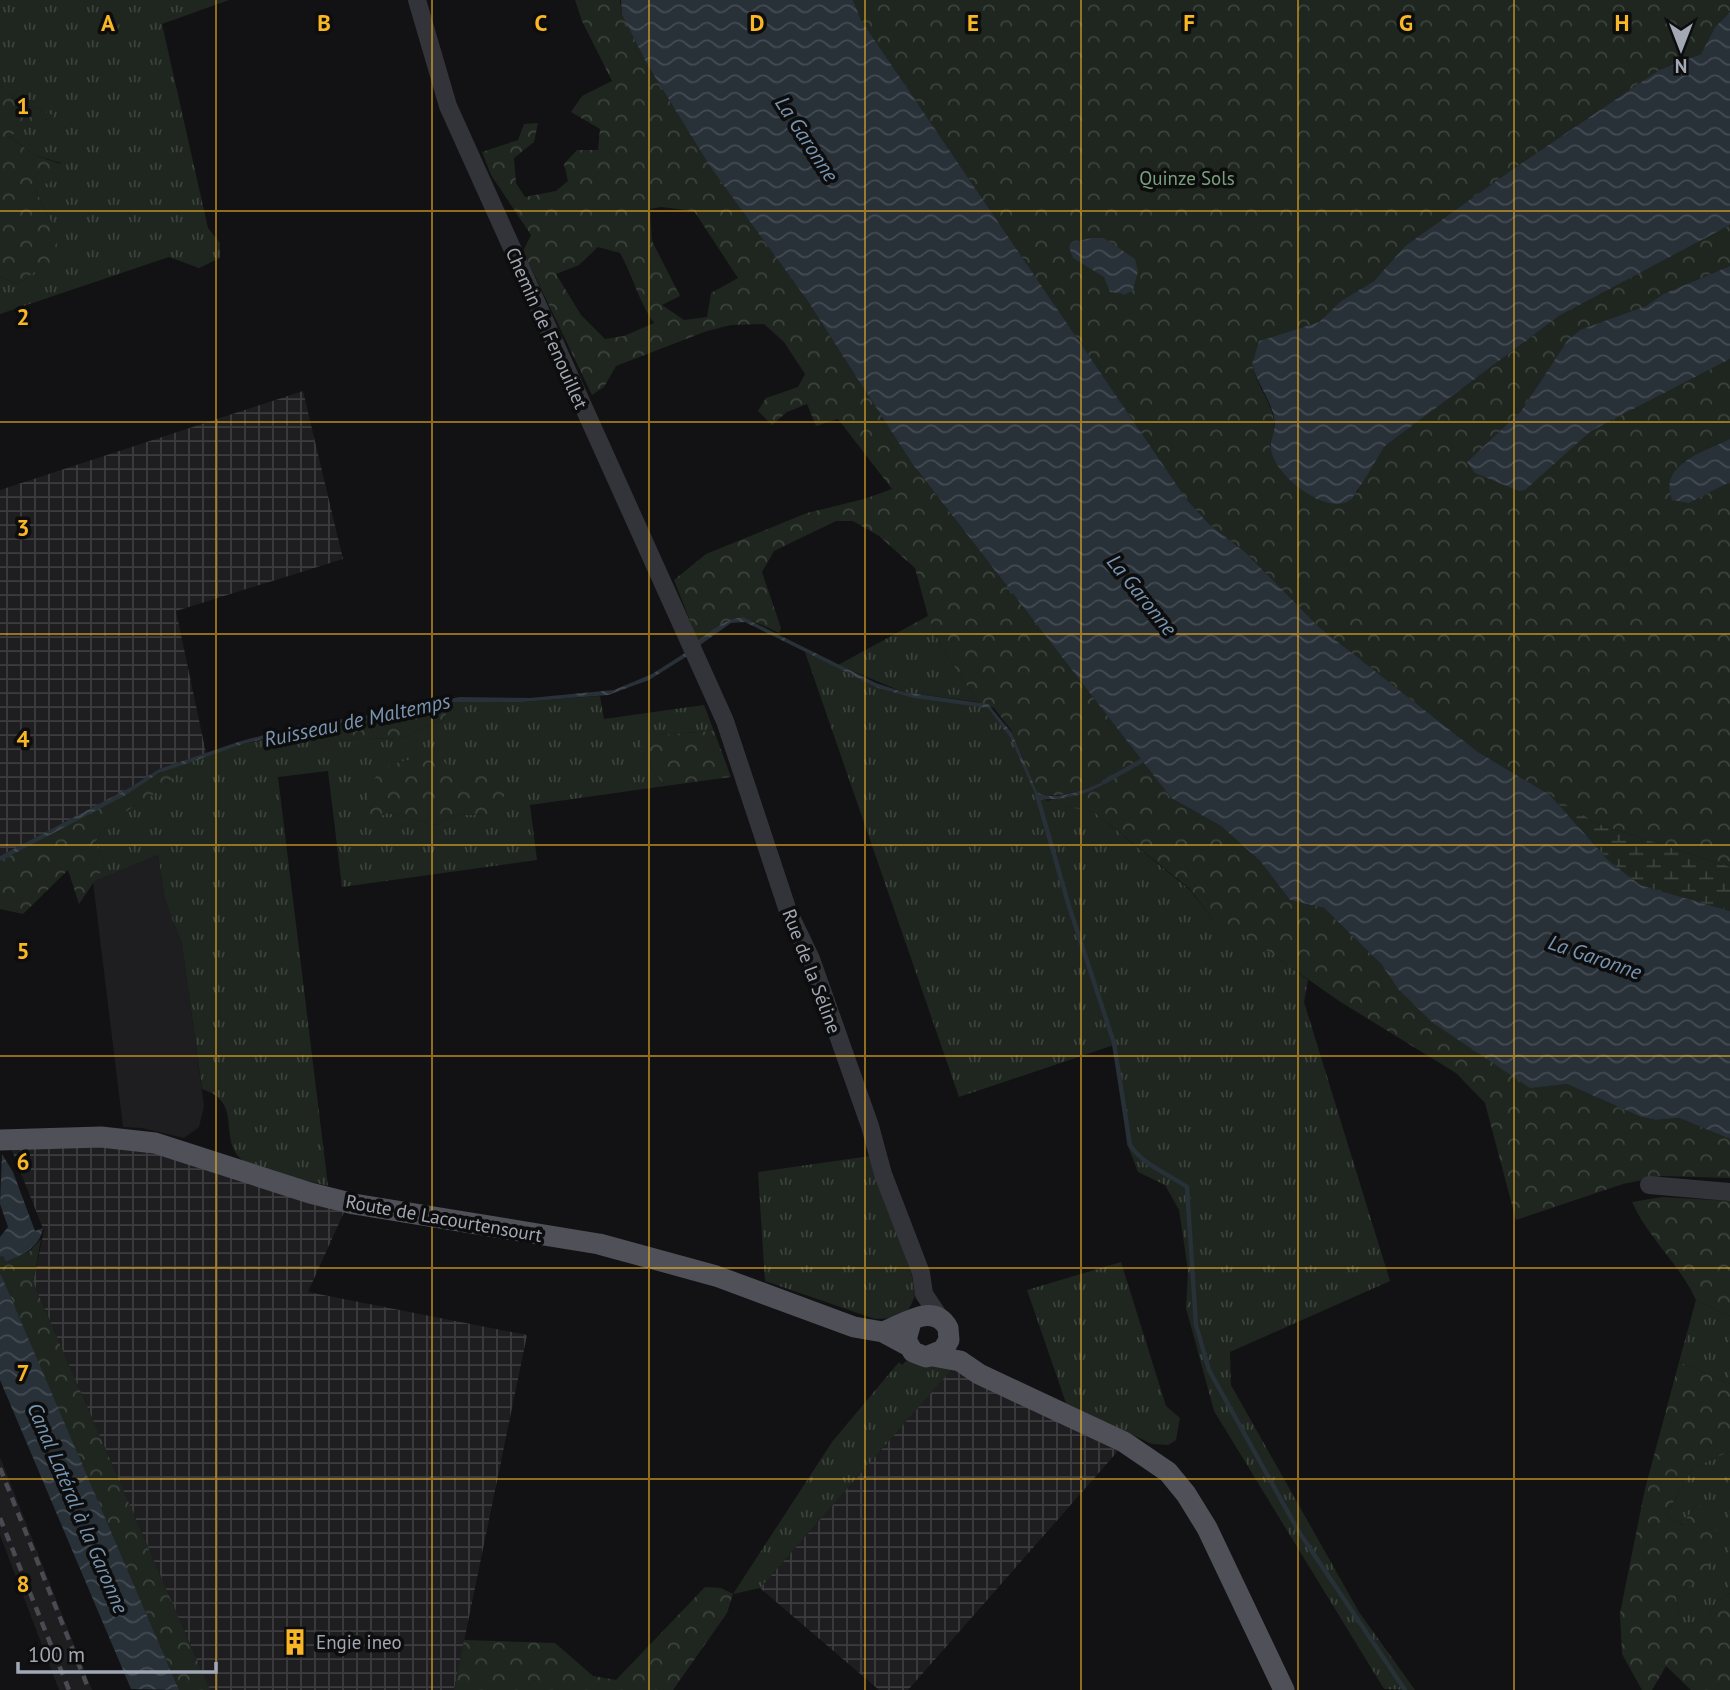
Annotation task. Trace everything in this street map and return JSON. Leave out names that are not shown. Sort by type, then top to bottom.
[{"type":"main road","name":"Route de Lacourtensourt","points":[[0,1140],[100,1138],[155,1143],[310,1193],[354,1204],[599,1244],[661,1259],[854,1327],[883,1332],[909,1346],[919,1356],[960,1361],[979,1374],[1124,1442],[1168,1472],[1208,1528],[1284,1690]]},
{"type":"main road","points":[[883,1332],[930,1314],[944,1326],[960,1361]]},
{"type":"main road","points":[[909,1346],[906,1334],[912,1320]]},
{"type":"main road","points":[[933,1356],[947,1345],[944,1326]]},
{"type":"street","name":"Chemin de Fenouillet","points":[[417,0],[448,106],[694,649]]},
{"type":"street","name":"Rue de la Séline","points":[[694,649],[724,721],[788,911],[811,959],[870,1126],[887,1185],[920,1273],[924,1294],[944,1326]]},
{"type":"street","points":[[1649,1185],[1730,1192]]},
{"type":"street","points":[[912,1320],[924,1294]]},
{"type":"shaded area","points":[[303,391],[343,559],[176,611],[206,753],[159,769],[131,787],[0,856],[0,490]]},
{"type":"shaded area","points":[[158,855],[165,900],[182,944],[204,1106],[199,1127],[184,1138],[142,1128],[123,1127],[93,882]]},
{"type":"shaded area","points":[[117,1146],[157,1152],[345,1210],[308,1292],[527,1335],[454,1690],[210,1690],[33,1282],[44,1231],[11,1148]]},
{"type":"shaded area","points":[[952,1369],[1118,1451],[908,1690],[879,1690],[760,1588]]},
{"type":"shaded area","points":[[0,1457],[92,1690],[59,1690],[0,1535]]},
{"type":"green space","points":[[0,0],[229,0],[162,24],[208,228],[220,243],[220,258],[199,268],[169,257],[0,314],[0,277],[19,284],[38,269],[55,230],[33,185],[61,163],[34,155],[8,135],[54,116],[17,101],[0,85]]},
{"type":"green space","points":[[575,0],[620,0],[622,15],[647,64],[711,168],[807,300],[911,462],[1171,798],[1221,826],[1260,861],[1290,900],[1324,908],[1382,965],[1398,989],[1530,1087],[1567,1084],[1641,1117],[1656,1120],[1679,1118],[1730,1139],[1730,1178],[1662,1176],[1623,1184],[1516,1220],[1485,1103],[1456,1073],[1339,1001],[1246,936],[1213,920],[1190,889],[1094,812],[1064,806],[1060,798],[1096,789],[1106,781],[1062,795],[1037,792],[1011,730],[994,708],[978,702],[942,648],[928,616],[915,568],[879,536],[853,521],[836,521],[774,551],[762,572],[781,628],[779,633],[755,622],[737,620],[719,626],[698,641],[674,580],[706,554],[807,513],[892,489],[838,419],[816,426],[807,404],[787,412],[772,425],[758,411],[766,398],[798,387],[805,374],[784,342],[764,324],[731,325],[707,331],[616,366],[604,387],[592,395],[523,251],[531,235],[491,175],[482,152],[518,140],[524,124],[538,123],[534,142],[514,158],[516,183],[525,197],[556,191],[568,181],[564,164],[577,150],[598,150],[600,129],[571,112],[582,96],[612,81],[582,21]],"holes":[[[661,207],[694,211],[738,278],[711,293],[707,317],[684,320],[662,305],[680,296],[652,241],[650,209]],[[598,247],[620,253],[654,323],[624,336],[605,339],[581,315],[556,274],[579,265]]]},
{"type":"green space","name":"Quinze Sols","points":[[853,0],[1730,0],[1730,12],[1715,27],[1701,54],[1659,70],[1510,171],[1405,246],[1374,281],[1341,301],[1319,322],[1259,341],[1252,364],[1272,413],[1274,434],[1270,447],[1357,493],[1366,472],[1385,446],[1559,316],[1730,225],[1730,266],[1663,294],[1646,306],[1567,341],[1521,411],[1467,462],[1519,491],[1591,431],[1730,359],[1730,439],[1683,462],[1689,503],[1730,482],[1730,867],[1598,824],[1478,752],[1319,627],[1246,553],[1209,524],[1187,500],[861,20]]},
{"type":"green space","points":[[0,85],[17,101],[54,116],[9,136],[34,155],[61,164],[50,183],[33,185],[55,230],[59,263],[38,269],[19,284],[0,277]]},
{"type":"green space","points":[[928,616],[942,648],[978,702],[903,692],[838,665]]},
{"type":"green space","points":[[805,652],[891,692],[988,708],[1011,739],[1047,801],[1060,798],[1065,806],[1094,812],[1190,890],[1213,920],[1246,935],[1308,980],[1304,1002],[1390,1281],[1230,1352],[1231,1385],[1359,1612],[1415,1690],[1384,1689],[1214,1411],[1186,1308],[1188,1270],[1179,1210],[1165,1185],[1138,1172],[1127,1144],[1114,1045],[959,1097]]},
{"type":"green space","points":[[600,696],[604,719],[704,705],[714,731],[656,735],[642,755],[665,786],[530,805],[537,860],[342,887],[328,771],[278,777],[328,1186],[272,1173],[245,1162],[232,1144],[223,1103],[215,1095],[202,1089],[182,944],[165,900],[158,855],[93,882],[106,864],[95,843],[111,823],[173,777],[169,768],[243,744],[337,724],[337,734],[343,742],[358,738],[398,738],[444,721],[450,702],[522,702]],"holes":[[[457,774],[491,774],[488,814],[455,815],[436,825],[388,813]]]},
{"type":"green space","points":[[450,702],[444,721],[404,736],[391,739],[358,738],[343,742],[337,734],[337,724],[393,716]]},
{"type":"green space","points":[[714,731],[731,777],[665,786],[642,755],[642,740],[656,735]]},
{"type":"green space","points":[[438,756],[457,774],[491,774],[505,795],[488,814],[455,815],[436,825],[388,813],[368,821],[367,803],[370,789],[383,770],[406,760]]},
{"type":"green space","points":[[169,768],[173,777],[164,786],[121,815],[102,832],[95,843],[106,864],[79,904],[68,870],[23,914],[0,909],[0,861]]},
{"type":"green space","points":[[1550,795],[1598,824],[1730,867],[1730,911],[1640,885],[1608,860]]},
{"type":"green space","points":[[870,1156],[912,1276],[915,1296],[909,1309],[896,1318],[875,1319],[765,1281],[758,1172]]},
{"type":"green space","points":[[1662,1197],[1730,1201],[1730,1316],[1696,1300],[1632,1202]]},
{"type":"green space","points":[[41,1239],[33,1282],[210,1690],[179,1690],[0,1273],[0,1257],[3,1256],[6,1262],[30,1251]]},
{"type":"green space","points":[[1121,1262],[1166,1406],[1180,1418],[1176,1440],[1168,1445],[1152,1444],[1066,1403],[1027,1290]]},
{"type":"green space","points":[[1696,1300],[1730,1316],[1730,1384],[1679,1362]]},
{"type":"green space","points":[[906,1361],[952,1369],[760,1588],[733,1594],[832,1442],[899,1362],[902,1365]]},
{"type":"green space","points":[[1679,1362],[1730,1384],[1730,1451],[1693,1468],[1666,1515],[1682,1525],[1698,1502],[1717,1533],[1707,1573],[1676,1597],[1681,1625],[1707,1618],[1717,1602],[1730,1593],[1730,1690],[1691,1690],[1666,1666],[1652,1690],[1642,1690],[1622,1654],[1620,1613],[1645,1489]]},
{"type":"green space","points":[[1730,1451],[1730,1593],[1717,1602],[1707,1618],[1681,1626],[1676,1597],[1707,1572],[1698,1502],[1682,1525],[1666,1515],[1693,1468]]},
{"type":"green space","points":[[705,1587],[721,1588],[733,1594],[727,1613],[673,1690],[454,1690],[464,1640],[555,1643],[593,1676],[616,1680]]},
{"type":"water","name":"La Garonne","points":[[621,0],[853,0],[861,20],[1187,500],[1209,524],[1246,553],[1319,627],[1478,752],[1550,795],[1608,860],[1640,885],[1730,911],[1730,1139],[1679,1118],[1656,1120],[1641,1117],[1567,1084],[1530,1088],[1433,1023],[1398,989],[1382,965],[1324,908],[1290,900],[1260,861],[1221,826],[1171,798],[911,462],[807,300],[711,168],[647,64],[622,15]]},
{"type":"water","points":[[1730,12],[1730,225],[1559,316],[1385,446],[1347,502],[1325,502],[1313,497],[1290,480],[1274,459],[1271,449],[1275,425],[1273,413],[1252,364],[1259,341],[1319,322],[1341,301],[1374,281],[1405,246],[1510,171],[1659,70],[1701,54],[1715,27]]},
{"type":"water","points":[[1104,238],[1135,259],[1138,271],[1133,290],[1126,294],[1110,292],[1104,277],[1073,258],[1069,247],[1073,242]]},
{"type":"water","points":[[1730,266],[1730,359],[1591,431],[1525,490],[1519,491],[1475,473],[1467,462],[1521,411],[1567,341],[1580,330],[1646,306],[1663,294]]},
{"type":"water","points":[[1730,439],[1730,482],[1689,503],[1672,500],[1669,488],[1677,468]]},
{"type":"water","points":[[743,617],[876,683],[903,692],[988,704],[1012,733],[1037,792],[1044,795],[1062,795],[1107,780],[1095,789],[1075,796],[1037,798],[1011,739],[988,708],[914,698],[878,688],[745,622],[731,623],[700,645],[698,641],[713,629]]},
{"type":"water","points":[[688,651],[689,655],[649,680],[608,695],[522,702],[450,702],[393,716],[317,726],[243,744],[159,773],[124,796],[0,861],[0,856],[131,787],[159,769],[238,742],[297,726],[410,709],[459,697],[530,698],[614,690],[652,674]]},
{"type":"water","points":[[2,1154],[13,1172],[35,1231],[43,1228],[34,1245],[25,1253],[6,1262],[3,1256],[0,1257],[0,1237],[8,1227],[0,1204]]},
{"type":"water","name":"Canal Latéral à la Garonne","points":[[0,1273],[179,1690],[131,1689],[0,1380]]},
{"type":"waterway","name":"Ruisseau de Maltemps","points":[[1104,782],[1145,759]]},
{"type":"waterway","points":[[1037,795],[1068,903],[1114,1043],[1130,1145],[1148,1163],[1187,1187],[1196,1325],[1209,1370],[1299,1532],[1405,1690]]},
{"type":"railway","points":[[0,1468],[89,1690]]},
{"type":"railway","points":[[0,1518],[69,1690]]},
{"type":"place","name":"Engie ineo","points":[[295,1642]]}]
